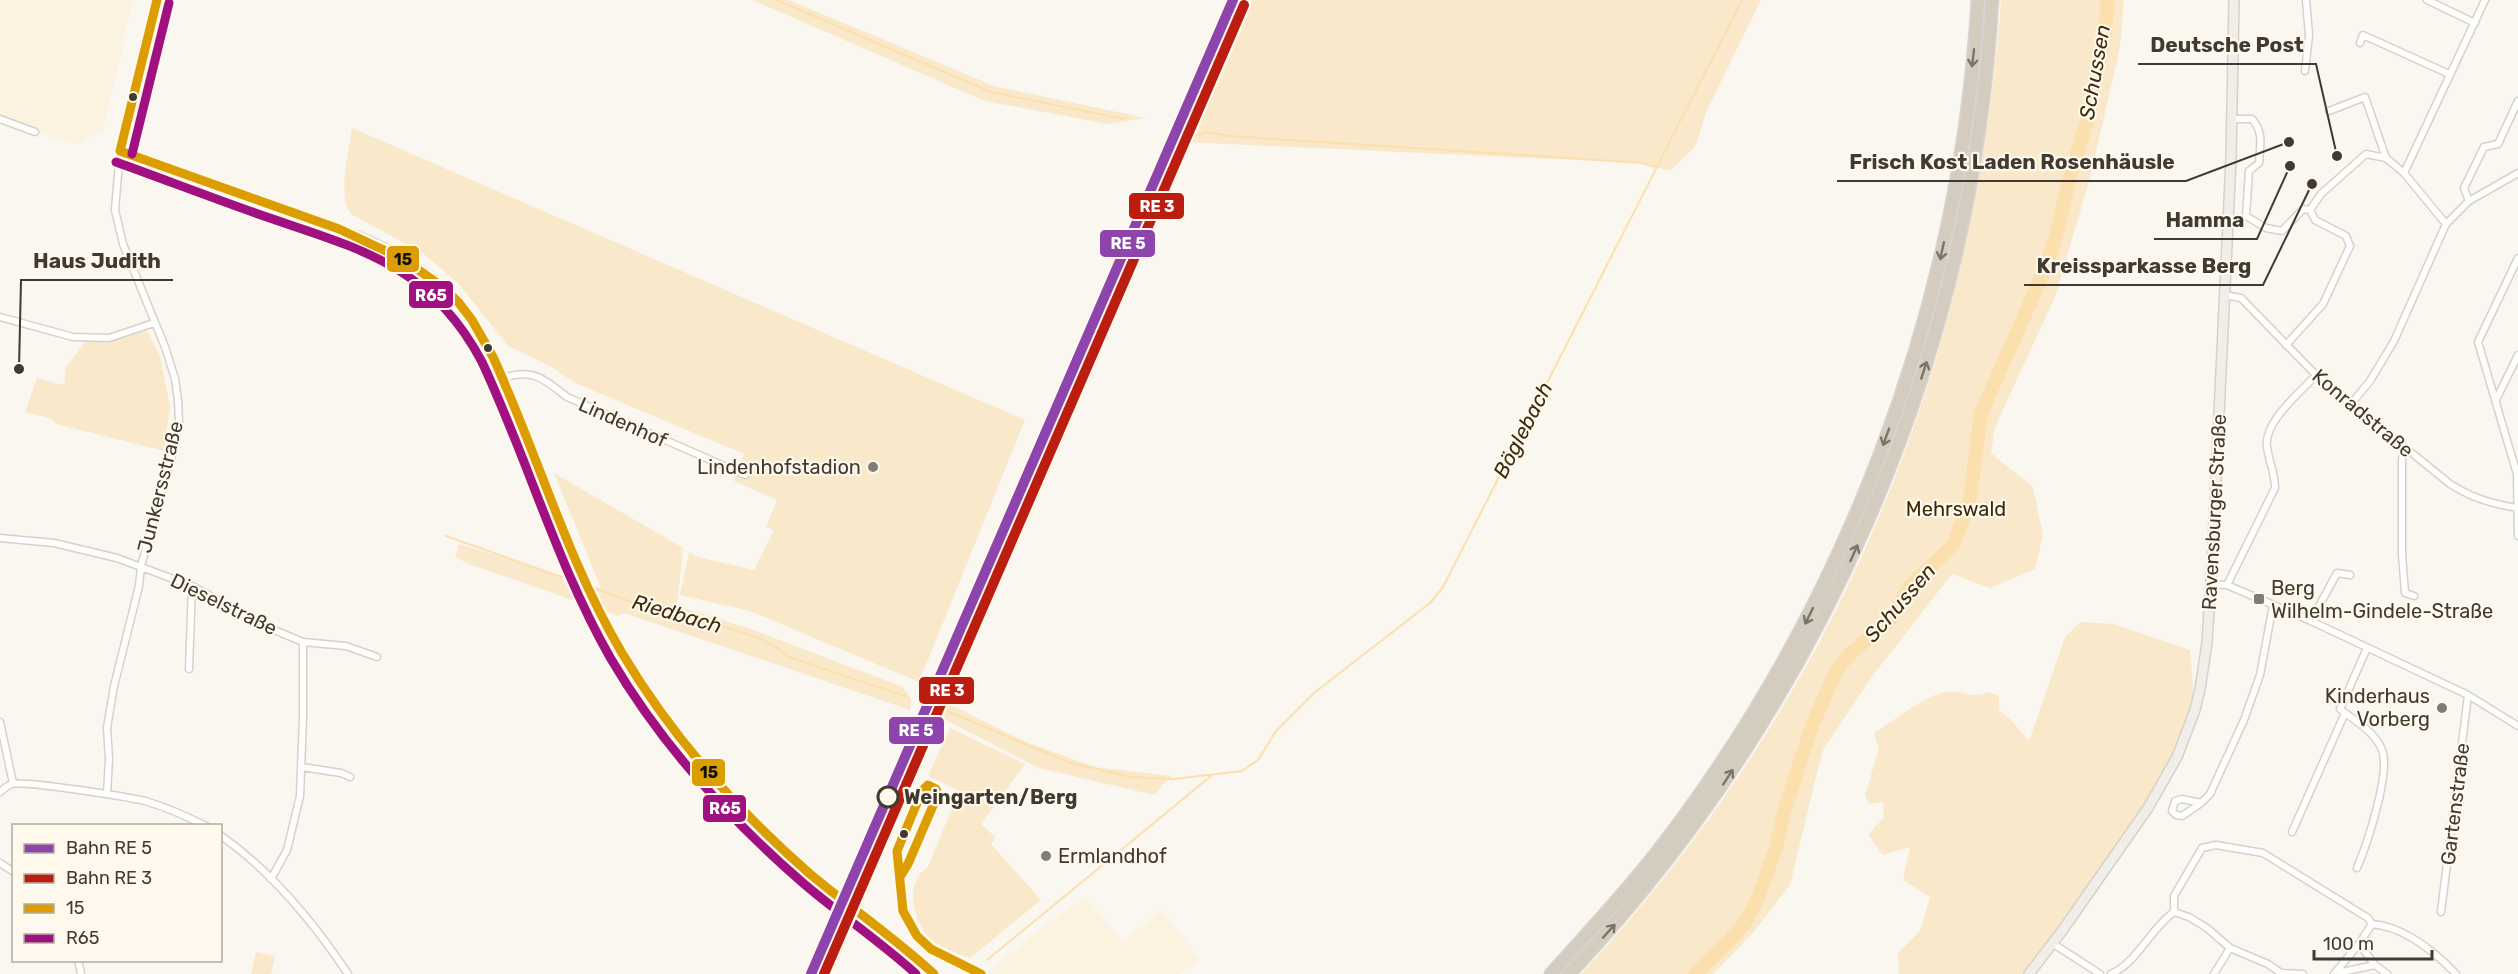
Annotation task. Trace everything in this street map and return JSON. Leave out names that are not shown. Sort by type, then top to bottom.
[{"type":"highway","points":[[1551,974],[1626,890],[1700,794],[1749,721],[1805,624],[1868,487],[1901,397],[1935,284],[1965,129],[1976,41],[1978,0]]},
{"type":"highway","points":[[1569,974],[1613,927],[1712,802],[1761,727],[1817,629],[1853,557],[1914,401],[1948,285],[1964,219],[1978,132],[1992,0]]},
{"type":"street","points":[[157,0],[120,151],[376,242],[401,256],[447,291],[466,314],[488,348],[503,378],[593,598],[621,651],[654,704],[678,737],[728,796],[767,836],[934,974]]},
{"type":"street","name":"Ravensburger Straße","points":[[2029,974],[2148,808],[2185,738],[2195,710],[2205,664],[2232,119],[2234,0]]},
{"type":"street","points":[[2305,71],[2309,35],[2306,0]]},
{"type":"street","points":[[2427,0],[2475,23]]},
{"type":"street","points":[[2404,173],[2485,0]]},
{"type":"street","points":[[2360,43],[2363,35],[2449,74]]},
{"type":"street","points":[[2329,111],[2365,97],[2386,158]]},
{"type":"street","points":[[2469,201],[2464,188],[2484,147],[2498,144],[2518,101]]},
{"type":"street","points":[[0,119],[35,132]]},
{"type":"street","points":[[2232,119],[2252,119],[2259,127],[2261,135],[2259,163],[2249,171],[2247,216],[2265,228],[2282,231],[2303,209],[2310,210]]},
{"type":"street","name":"Junkersstraße","points":[[107,794],[110,759],[107,728],[114,686],[139,586],[141,566],[179,423],[175,379],[123,244],[115,210],[120,151]]},
{"type":"street","points":[[2310,210],[2321,194],[2366,154],[2386,158],[2404,173],[2446,224]]},
{"type":"street","points":[[2351,404],[2370,381],[2394,341],[2446,224],[2469,201],[2518,173]]},
{"type":"street","points":[[2286,345],[2323,304],[2349,246],[2346,236],[2315,220],[2310,210]]},
{"type":"street","points":[[2518,258],[2478,342],[2517,474],[2518,536]]},
{"type":"street","name":"Konradstraße","points":[[2224,295],[2241,298],[2316,375],[2450,484],[2470,496],[2518,508]]},
{"type":"street","points":[[0,317],[73,337],[109,338],[154,323]]},
{"type":"street","points":[[2496,401],[2518,355]]},
{"type":"street","name":"Lindenhof","points":[[503,378],[527,373],[543,378],[567,397],[744,475]]},
{"type":"street","points":[[2227,585],[2275,488],[2275,473],[2266,445],[2270,425],[2316,375]]},
{"type":"street","points":[[2404,448],[2402,459],[2403,564],[2405,593],[2414,596]]},
{"type":"street","name":"Dieselstraße","points":[[0,538],[65,545],[117,558],[192,586],[274,630],[303,642],[346,646],[376,657]]},
{"type":"street","points":[[2311,621],[2337,573],[2350,575]]},
{"type":"street","points":[[2210,584],[2227,585],[2311,621],[2468,695],[2518,726]]},
{"type":"street","points":[[189,669],[192,586]]},
{"type":"street","points":[[2201,802],[2210,794],[2253,697],[2260,675],[2273,605]]},
{"type":"street","points":[[271,879],[287,850],[300,796],[303,642]]},
{"type":"street","points":[[2357,868],[2381,791],[2383,754],[2370,731],[2340,709],[2367,648]]},
{"type":"street","name":"Gartenstraße","points":[[2441,912],[2468,695]]},
{"type":"street","points":[[2292,832],[2345,713]]},
{"type":"street","points":[[0,722],[13,783]]},
{"type":"street","points":[[302,767],[341,773],[350,777]]},
{"type":"street","points":[[0,792],[13,783],[107,794],[171,809],[204,824]]},
{"type":"street","points":[[222,837],[271,879],[320,936],[348,974]]},
{"type":"street","points":[[2111,974],[2124,966],[2156,926],[2174,912],[2175,896],[2198,853],[2202,848],[2216,845],[2262,854],[2368,918],[2372,924],[2399,931],[2419,942],[2456,974]]},
{"type":"street","points":[[901,875],[900,894],[904,911],[919,939],[938,954],[972,967],[981,974]]},
{"type":"street","points":[[2174,912],[2189,917],[2230,948],[2268,964],[2281,974],[2303,974]]},
{"type":"street","points":[[2335,974],[2360,944],[2372,924]]},
{"type":"street","points":[[2052,943],[2100,974]]},
{"type":"street","points":[[2360,944],[2375,965],[2387,974]]},
{"type":"street","points":[[2214,974],[2230,948]]},
{"type":"street","points":[[2335,974],[2375,965]]},
{"type":"shaded area","points":[[0,0],[133,0],[103,132],[91,135],[80,144],[57,139],[0,119]]},
{"type":"shaded area","points":[[1086,897],[1123,942],[1152,918],[1160,908],[1200,959],[1180,974],[990,974],[988,972],[1060,913]]},
{"type":"green space","points":[[752,0],[789,0],[994,86],[1146,118],[1108,124],[985,101]]},
{"type":"green space","points":[[1253,0],[1761,0],[1707,110],[1695,147],[1670,171],[1643,163],[1185,142]]},
{"type":"green space","name":"Mehrswald","points":[[2001,0],[2124,0],[2120,47],[2090,178],[2055,297],[1995,427],[1991,453],[2033,487],[2043,535],[2035,569],[1990,588],[1952,574],[1871,678],[1822,752],[1790,885],[1752,934],[1713,974],[1581,974],[1671,869],[1750,759],[1818,644],[1876,524],[1923,399],[1960,270],[1986,137]]},
{"type":"green space","name":"Lindenhofstadion","points":[[352,128],[1025,420],[919,682],[750,611],[680,595],[689,552],[698,557],[754,570],[774,530],[766,527],[777,500],[734,481],[744,454],[575,383],[552,367],[508,346],[458,283],[424,254],[351,214],[347,206],[344,185]]},
{"type":"green space","points":[[147,331],[160,356],[170,407],[164,451],[56,424],[52,419],[25,412],[37,378],[64,385],[66,367],[86,341],[104,343]]},
{"type":"green space","points":[[554,473],[683,548],[677,606],[751,629],[903,687],[911,699],[910,710],[624,613],[618,616],[469,564],[455,557],[459,544],[601,588]]},
{"type":"green space","points":[[2080,622],[2114,624],[2190,650],[2195,710],[2165,778],[2029,974],[1899,974],[1898,953],[1920,931],[1930,897],[1903,880],[1910,847],[1883,855],[1868,835],[1884,817],[1883,802],[1869,804],[1865,795],[1879,749],[1874,733],[1919,703],[1938,694],[1952,692],[1978,695],[1988,692],[1999,696],[1999,710],[2029,741],[2065,637]]},
{"type":"green space","points":[[945,702],[1028,743],[1095,767],[1171,776],[1154,795],[1039,768],[938,716]]},
{"type":"green space","points":[[950,728],[1025,764],[981,824],[995,837],[991,844],[1041,900],[970,958],[943,947],[929,937],[918,921],[913,901],[916,882],[920,874],[928,867],[959,791],[928,776]]},
{"type":"green space","points":[[256,952],[275,956],[271,974],[251,974]]},
{"type":"waterway","points":[[777,0],[991,92],[1124,119]]},
{"type":"waterway","name":"Böglebach","points":[[940,708],[1068,762],[1130,777],[1173,779],[1242,771],[1258,760],[1276,731],[1314,693],[1430,603],[1443,587],[1742,0]]},
{"type":"waterway","name":"Schussen","points":[[1695,974],[1746,921],[1758,898],[1776,848],[1783,815],[1813,723],[1838,668],[1851,653],[1890,620],[1909,587],[1954,544],[1970,498],[1981,413],[2046,267],[2056,236],[2070,177],[2087,121],[2104,38],[2108,0]]},
{"type":"waterway","points":[[1189,138],[1208,132],[1229,136],[1643,163],[1656,167]]},
{"type":"waterway","name":"Riedbach","points":[[446,536],[584,585]]},
{"type":"waterway","name":"Riedbach","points":[[593,588],[649,608],[743,633],[776,647],[786,656],[905,696]]},
{"type":"waterway","points":[[987,960],[1211,776]]},
{"type":"transit line","name":"15","points":[[120,151],[157,0]]},
{"type":"transit line","points":[[811,974],[1233,0]]},
{"type":"transit line","name":"R65","points":[[132,154],[169,3]]},
{"type":"transit line","points":[[824,974],[1244,5]]},
{"type":"transit line","name":"15","points":[[120,151],[339,229],[403,259],[444,288],[459,303],[472,320],[493,357],[569,544],[603,618],[641,684],[662,714],[707,771],[783,850],[934,974]]},
{"type":"transit line","name":"R65","points":[[116,162],[358,250],[414,281],[439,302],[461,329],[482,362],[559,550],[592,623],[611,659],[652,721],[674,750],[748,833],[803,883],[916,974]]},
{"type":"transit line","name":"15","points":[[901,875],[938,794],[936,789],[928,785],[922,791],[897,851],[903,911],[917,936],[931,949],[981,974]]},
{"type":"place","name":"Frisch Kost Laden Rosenhäusle","points":[[2289,142]]},
{"type":"place","name":"Deutsche Post","points":[[2337,156]]},
{"type":"place","name":"Hamma","points":[[2290,166]]},
{"type":"place","name":"Kreissparkasse Berg","points":[[2312,184]]},
{"type":"place","name":"Haus Judith","points":[[19,369]]},
{"type":"place","name":"Lindenhofstadion","points":[[873,467]]},
{"type":"place","name":"Berg Wilhelm-Gindele-Straße","points":[[2259,599]]},
{"type":"place","name":"Kinderhaus Vorberg","points":[[2442,708]]},
{"type":"place","name":"Weingarten/Berg","points":[[888,797]]},
{"type":"place","name":"Ermlandhof","points":[[1046,856]]}]
